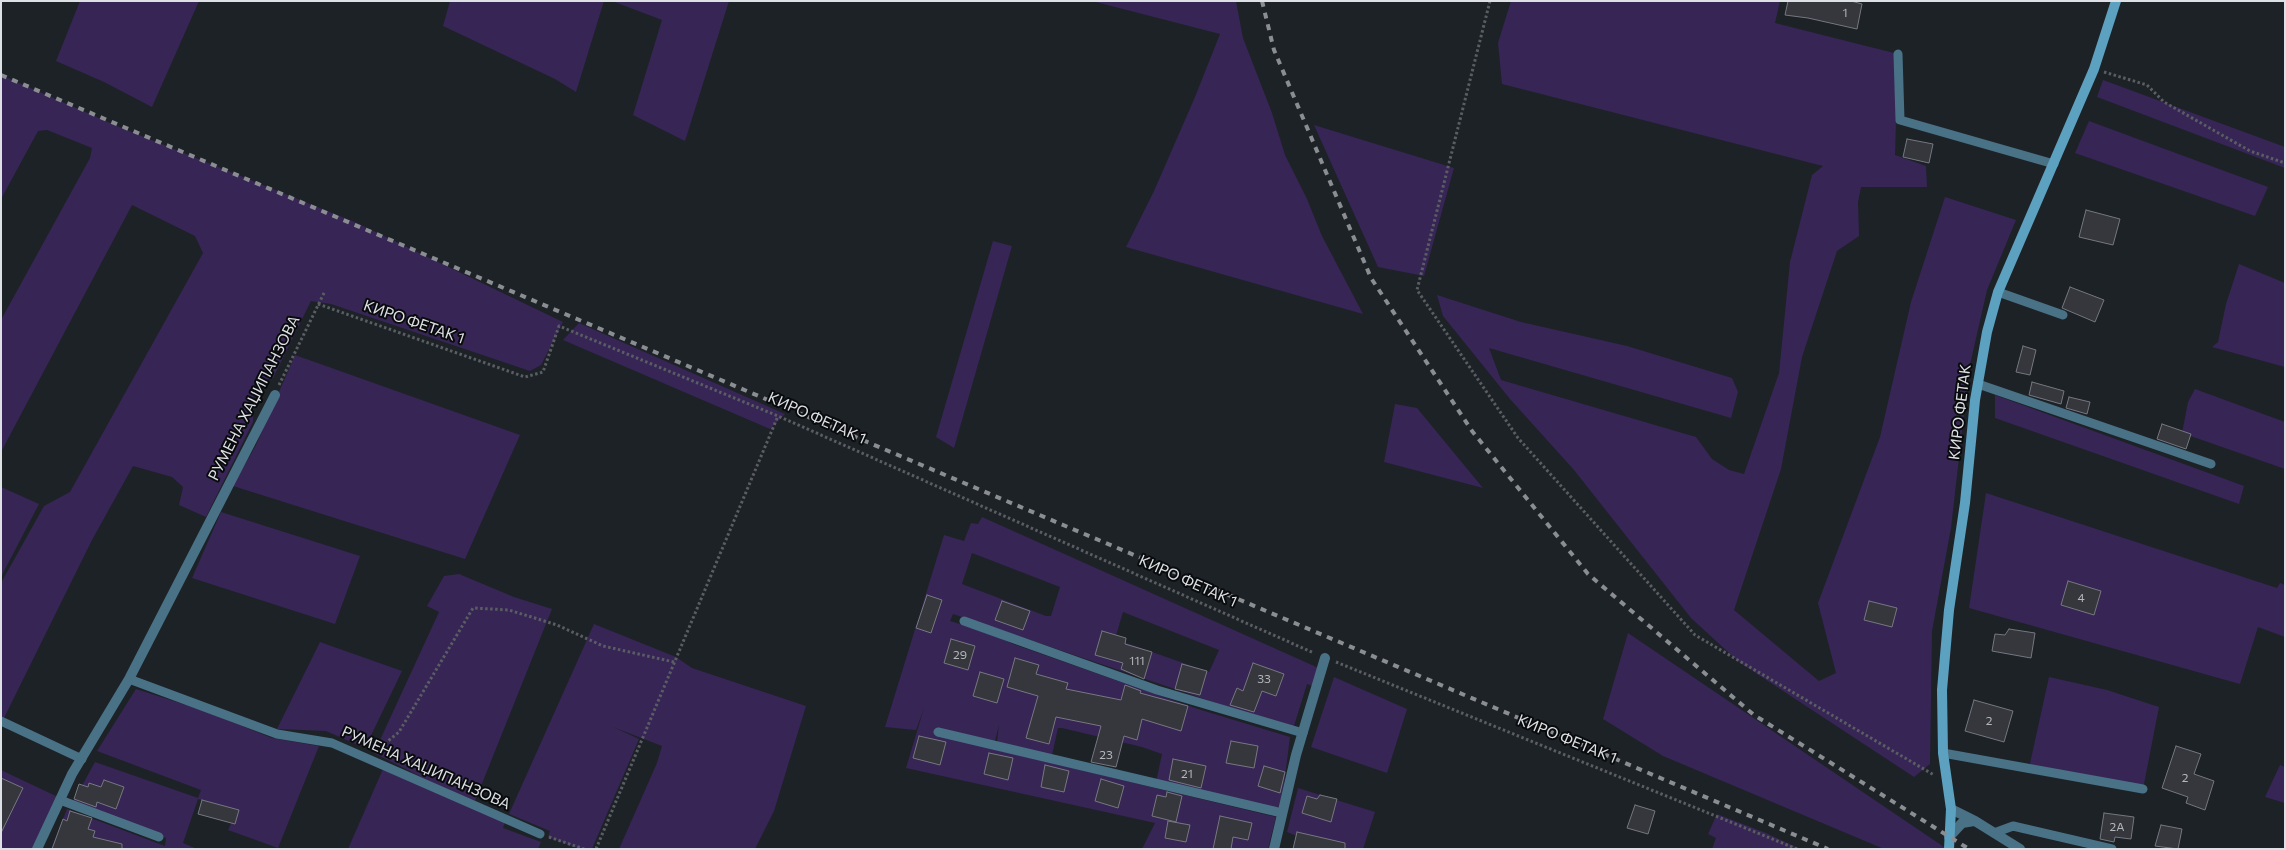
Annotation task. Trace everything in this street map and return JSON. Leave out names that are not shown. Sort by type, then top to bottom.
[{"type":"main road","name":"КИРО ФЕТАК","points":[[1949,849],[1951,809],[1943,753],[1942,690],[1948,610],[1965,503],[1978,384],[1986,332],[1998,292],[2094,69],[2116,1]]},
{"type":"street","name":"РУМЕНА ХАЏИПАНЗОВА","points":[[37,849],[72,774],[129,679],[275,395]]},
{"type":"street","points":[[1274,849],[1303,733],[1325,658]]},
{"type":"street","points":[[1951,809],[1975,821],[2020,849]]},
{"type":"street","points":[[1949,837],[1962,823],[1975,821]]},
{"type":"lane","points":[[1898,54],[1900,120],[2054,164]]},
{"type":"lane","points":[[1998,292],[2063,315]]},
{"type":"lane","points":[[1978,384],[2211,464]]},
{"type":"lane","points":[[964,621],[1157,690],[1303,733]]},
{"type":"lane","name":"РУМЕНА ХАЏИПАНЗОВА","points":[[129,679],[277,734],[332,743],[540,834]]},
{"type":"lane","points":[[1,721],[82,759]]},
{"type":"lane","points":[[938,732],[1282,813]]},
{"type":"lane","points":[[1943,753],[2143,789]]},
{"type":"lane","points":[[60,800],[159,837]]},
{"type":"lane","points":[[1994,833],[2013,826],[2112,849]]},
{"type":"path","points":[[1490,1],[1417,290],[1518,438],[1695,635],[1947,782]]},
{"type":"path","points":[[2094,69],[2147,85],[2164,102],[2250,151],[2285,163]]},
{"type":"path","name":"РУМЕНА ХАЏИПАНЗОВА","points":[[275,395],[325,291]]},
{"type":"path","name":"КИРО ФЕТАК 1","points":[[318,304],[525,377],[543,372],[559,326],[778,416],[1325,658],[1797,849]]},
{"type":"path","points":[[596,849],[778,416]]},
{"type":"path","points":[[367,758],[399,732],[473,608],[509,610],[557,625],[603,646],[674,662]]},
{"type":"path","points":[[540,834],[584,849]]},
{"type":"shaded area","points":[[80,1],[199,1],[152,107],[104,82],[56,61]]},
{"type":"shaded area","points":[[450,1],[604,1],[576,92],[555,79],[443,26]]},
{"type":"shaded area","points":[[612,1],[729,1],[685,141],[633,115],[662,20]]},
{"type":"shaded area","points":[[1092,1],[1236,1],[1243,38],[1272,113],[1285,155],[1307,199],[1322,236],[1363,314],[1126,247],[1154,191],[1220,34]]},
{"type":"shaded area","points":[[1511,1],[1780,1],[1775,23],[1898,54],[1895,155],[1926,166],[1927,187],[1861,187],[1858,202],[1859,236],[1837,251],[1802,357],[1781,469],[1734,610],[1819,681],[1836,673],[1818,603],[1880,437],[1911,302],[1945,197],[2016,220],[1987,290],[1969,369],[1951,528],[1932,631],[1930,764],[1914,777],[1739,662],[1691,618],[1574,470],[1510,399],[1443,316],[1437,295],[1521,322],[1627,346],[1732,378],[1738,392],[1731,418],[1489,348],[1501,380],[1696,437],[1712,459],[1729,470],[1744,474],[1779,373],[1790,262],[1812,175],[1823,166],[1502,84],[1498,43]]},
{"type":"shaded area","points":[[1,75],[117,126],[357,223],[563,322],[541,365],[530,371],[331,304],[311,301],[273,378],[254,383],[253,422],[206,517],[179,505],[183,487],[172,477],[133,466],[92,540],[3,720],[1,719],[1,583],[44,506],[70,492],[203,253],[195,236],[132,205],[1,452],[1,320],[90,158],[92,148],[47,130],[38,131],[1,199]]},
{"type":"shaded area","points":[[2103,80],[2285,147],[2285,168],[2097,97]]},
{"type":"shaded area","points":[[2089,121],[2268,187],[2255,216],[2075,153]]},
{"type":"shaded area","points":[[1314,125],[1454,168],[1424,276],[1378,267]]},
{"type":"shaded area","points":[[993,241],[1012,246],[954,448],[936,437]]},
{"type":"shaded area","points":[[2239,264],[2285,283],[2285,367],[2212,347],[2218,342],[2226,304]]},
{"type":"shaded area","points":[[579,323],[785,414],[770,429],[563,340]]},
{"type":"shaded area","points":[[295,355],[520,435],[465,559],[233,486],[256,445]]},
{"type":"shaded area","points":[[2195,389],[2285,422],[2285,469],[2182,433],[2188,402]]},
{"type":"shaded area","points":[[1995,395],[2244,486],[2239,504],[1995,418]]},
{"type":"shaded area","points":[[1395,404],[1417,408],[1483,488],[1384,462]]},
{"type":"shaded area","points":[[1,487],[39,504],[1,577]]},
{"type":"shaded area","points":[[1986,493],[2277,588],[2280,583],[2285,585],[2285,637],[2258,627],[2240,684],[1969,608]]},
{"type":"shaded area","points":[[221,512],[360,556],[335,624],[192,578]]},
{"type":"shaded area","points":[[982,517],[1323,670],[1316,687],[1307,684],[1293,729],[953,614],[950,621],[987,632],[1013,644],[1198,709],[1290,737],[1279,806],[1272,812],[1156,782],[1162,754],[1142,747],[1062,728],[1058,728],[1052,755],[997,742],[999,725],[993,749],[1276,817],[1268,849],[1142,849],[1155,823],[906,768],[924,708],[916,730],[885,727],[944,535],[964,541],[971,523],[978,524]],"holes":[[[972,553],[1060,587],[1051,616],[1046,616],[962,584]],[[1123,612],[1219,650],[1209,672],[1115,639]]]},
{"type":"shaded area","points":[[459,574],[514,597],[552,609],[475,801],[439,786],[374,753],[439,612],[427,606],[444,576]]},
{"type":"shaded area","points":[[594,624],[676,657],[692,668],[806,706],[774,811],[755,849],[619,849],[657,763],[662,746],[613,727],[639,739],[592,849],[580,849],[548,837],[550,831],[509,814]]},
{"type":"shaded area","points":[[1628,633],[1944,847],[1944,849],[1884,849],[1663,756],[1603,719]]},
{"type":"shaded area","points":[[320,642],[402,671],[365,748],[326,731],[277,729]]},
{"type":"shaded area","points":[[1334,677],[1407,709],[1387,773],[1311,747]]},
{"type":"shaded area","points":[[2049,677],[2107,690],[2159,707],[2143,789],[2029,768]]},
{"type":"shaded area","points":[[136,689],[202,710],[272,738],[319,746],[278,848],[228,830],[237,812],[198,799],[183,843],[197,849],[51,849],[67,809],[165,846],[166,838],[73,802],[95,762],[198,798],[201,790],[97,751]]},
{"type":"shaded area","points":[[2280,765],[2285,767],[2285,803],[2265,797]]},
{"type":"shaded area","points":[[383,769],[505,822],[503,828],[541,842],[538,849],[348,849]]},
{"type":"shaded area","points":[[1,770],[58,797],[37,849],[1,849]]},
{"type":"shaded area","points":[[1298,788],[1375,812],[1363,849],[1329,849],[1287,832]]},
{"type":"shaded area","points":[[1717,814],[1766,833],[1800,849],[1712,849],[1716,838],[1708,834]]},
{"type":"building","points":[[1788,1],[1851,1],[1862,4],[1857,29],[1785,15]]},
{"type":"building","points":[[1907,139],[1933,144],[1929,163],[1903,157]]},
{"type":"building","points":[[2086,210],[2120,219],[2113,245],[2079,237]]},
{"type":"building","points":[[2070,287],[2104,300],[2095,322],[2062,308]]},
{"type":"building","points":[[2023,346],[2036,350],[2030,375],[2016,372]]},
{"type":"building","points":[[2032,382],[2064,391],[2061,404],[2029,395]]},
{"type":"building","points":[[2069,397],[2090,402],[2087,414],[2066,408]]},
{"type":"building","points":[[2162,424],[2191,434],[2186,449],[2157,439]]},
{"type":"building","points":[[2068,581],[2101,591],[2094,615],[2061,605]]},
{"type":"building","points":[[927,595],[942,600],[931,633],[916,628]]},
{"type":"building","points":[[1002,601],[1030,611],[1023,630],[995,620]]},
{"type":"building","points":[[1869,601],[1897,608],[1892,627],[1864,620]]},
{"type":"building","points":[[2009,629],[2035,633],[2031,658],[1992,651],[1995,634],[2005,635]]},
{"type":"building","points":[[1102,631],[1126,638],[1125,644],[1152,652],[1144,679],[1121,669],[1123,663],[1095,655]]},
{"type":"building","points":[[951,639],[975,646],[968,670],[944,663]]},
{"type":"building","points":[[1015,658],[1039,665],[1036,674],[1068,683],[1066,689],[1121,700],[1125,685],[1141,691],[1140,693],[1188,706],[1181,731],[1142,719],[1137,740],[1124,736],[1116,767],[1091,762],[1101,726],[1056,717],[1049,744],[1026,738],[1038,696],[1007,687]]},
{"type":"building","points":[[1253,663],[1284,674],[1276,696],[1262,691],[1254,712],[1230,705],[1237,688],[1243,691]]},
{"type":"building","points":[[1182,664],[1207,671],[1200,695],[1175,689]]},
{"type":"building","points":[[980,672],[1004,679],[997,703],[973,696]]},
{"type":"building","points":[[1974,700],[2013,711],[2004,742],[1965,731]]},
{"type":"building","points":[[919,736],[946,742],[940,765],[913,758]]},
{"type":"building","points":[[1231,741],[1258,746],[1254,768],[1226,763]]},
{"type":"building","points":[[2176,746],[2201,754],[2194,774],[2214,781],[2205,810],[2186,803],[2188,797],[2162,788]]},
{"type":"building","points":[[989,753],[1013,758],[1008,780],[984,774]]},
{"type":"building","points":[[1173,759],[1206,766],[1201,788],[1169,780]]},
{"type":"building","points":[[1045,765],[1069,771],[1064,792],[1041,787]]},
{"type":"building","points":[[1264,766],[1285,772],[1280,793],[1258,786]]},
{"type":"building","points":[[1,778],[23,788],[1,833]]},
{"type":"building","points":[[1101,779],[1124,786],[1118,808],[1095,801]]},
{"type":"building","points":[[104,780],[124,787],[116,809],[97,802],[96,807],[74,799],[79,784],[88,787],[89,783],[101,787]]},
{"type":"building","points":[[1167,792],[1182,796],[1176,822],[1152,816],[1157,795],[1166,797]]},
{"type":"building","points":[[1320,795],[1337,799],[1331,822],[1302,813],[1307,796],[1317,799]]},
{"type":"building","points":[[202,800],[239,810],[235,824],[198,814]]},
{"type":"building","points":[[1635,805],[1655,811],[1648,834],[1627,828]]},
{"type":"building","points":[[70,811],[92,818],[88,829],[95,831],[93,837],[122,844],[122,849],[52,849],[63,819],[67,821]]},
{"type":"building","points":[[2104,813],[2134,817],[2131,839],[2115,837],[2114,842],[2100,839]]},
{"type":"building","points":[[1220,816],[1252,823],[1248,840],[1233,837],[1231,849],[1213,849]]},
{"type":"building","points":[[1168,821],[1190,825],[1186,842],[1165,838]]},
{"type":"building","points":[[2161,825],[2182,829],[2178,849],[2155,846]]},
{"type":"building","points":[[1297,832],[1345,843],[1345,849],[1293,849]]},
{"type":"railway","points":[[1262,1],[1274,50],[1371,278],[1472,431],[1588,574],[1754,715],[1969,849]]},
{"type":"railway","points":[[1,75],[1828,849]]}]
